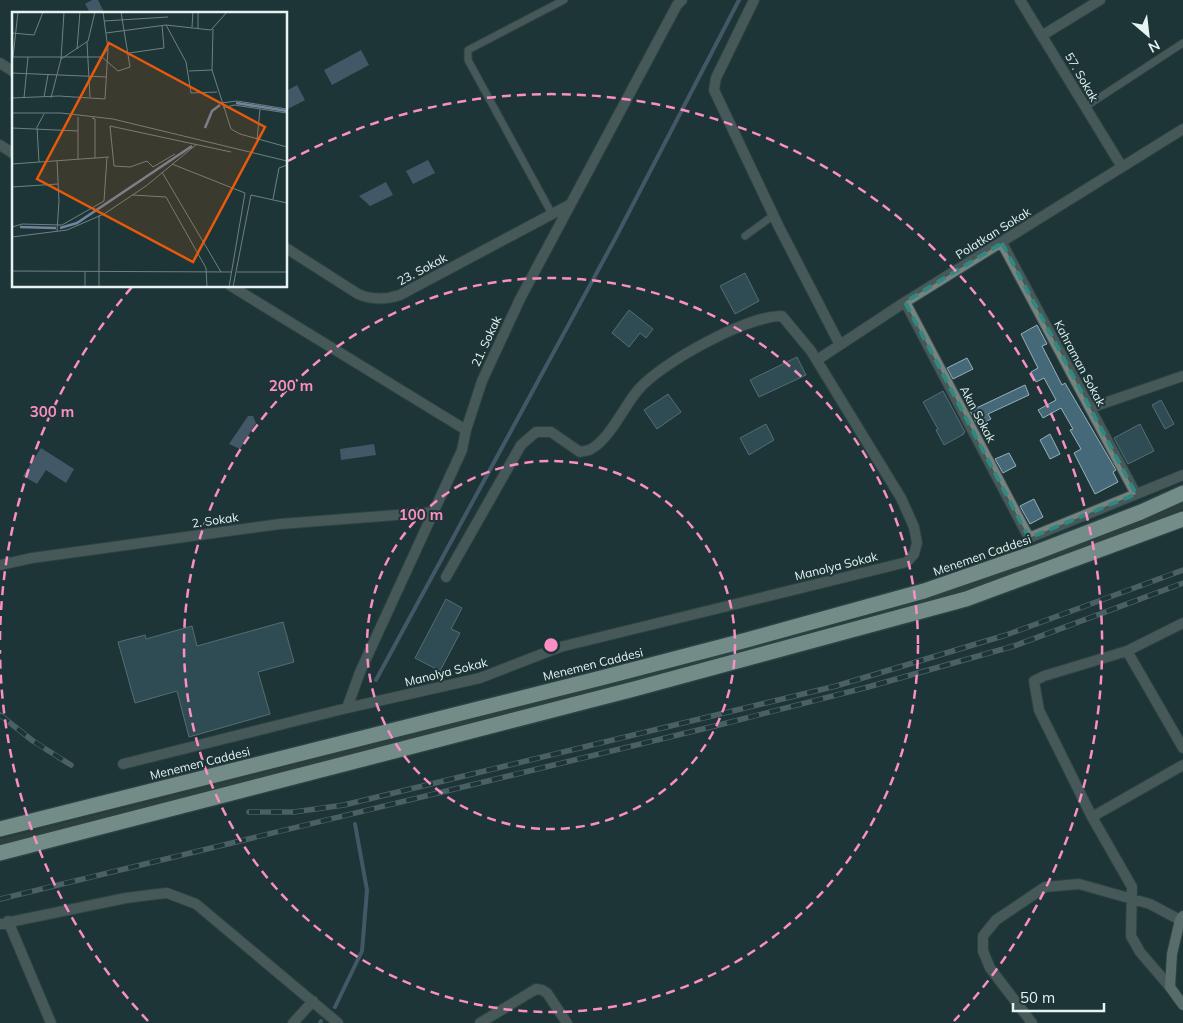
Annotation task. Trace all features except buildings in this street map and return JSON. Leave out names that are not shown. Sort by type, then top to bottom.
[{"type":"highway","name":"Menemen Caddesi","points":[[0,829],[724,646],[924,591],[1037,552],[1141,512],[1183,493]]},
{"type":"highway","points":[[0,853],[624,692],[966,599],[1183,519]]},
{"type":"street","name":"21. Sokak","points":[[347,708],[360,672],[462,450],[466,430],[482,381],[520,299],[682,0]]},
{"type":"street","points":[[754,0],[716,78],[714,90],[774,216],[840,345]]},
{"type":"street","name":"57. Sokak","points":[[1020,0],[1122,167]]},
{"type":"street","points":[[1043,35],[1100,0]]},
{"type":"street","points":[[0,63],[12,71]]},
{"type":"street","name":"Polatkan Sokak","points":[[817,360],[905,302],[1183,128]]},
{"type":"street","points":[[0,145],[12,153]]},
{"type":"street","name":"23. Sokak","points":[[288,249],[358,294],[371,298],[385,298],[400,295],[570,205]]},
{"type":"street","name":"Kahraman Sokak","points":[[1002,243],[1136,494]]},
{"type":"street","points":[[234,288],[466,430]]},
{"type":"street","name":"Akın Sokak","points":[[905,302],[1029,538],[1136,494]]},
{"type":"street","points":[[446,578],[521,445],[536,432],[551,432],[580,452],[590,450],[602,441],[639,388],[673,360],[747,323],[771,316],[782,316],[817,360]]},
{"type":"street","name":"Manolya Sokak","points":[[123,764],[347,708],[480,678],[560,647],[907,562],[914,554],[917,543],[914,527],[901,498],[817,360]]},
{"type":"street","points":[[1090,408],[1183,376]]},
{"type":"street","points":[[1136,494],[1183,475]]},
{"type":"street","name":"2. Sokak","points":[[0,565],[32,558],[280,524],[435,512]]},
{"type":"street","points":[[1183,623],[1126,651],[1044,676],[1034,681],[1039,710],[1092,816],[1132,887],[1131,936],[1140,952],[1183,1005]]},
{"type":"street","points":[[1126,651],[1183,748]]},
{"type":"street","points":[[1092,816],[1183,766]]},
{"type":"street","points":[[1032,1023],[990,968],[983,951],[983,936],[996,920],[1045,887],[1079,884],[1150,904],[1181,918],[1172,954],[1170,987]]},
{"type":"street","points":[[51,1023],[4,922],[126,898],[167,893],[196,904],[337,1023]]},
{"type":"street","points":[[480,1023],[536,989],[542,990],[547,994],[567,1023]]},
{"type":"street","points":[[294,1023],[313,1001]]},
{"type":"lane","points":[[552,214],[468,60],[468,50],[564,0]]},
{"type":"lane","points":[[1085,107],[1183,43]]},
{"type":"lane","points":[[744,236],[774,216]]},
{"type":"highlighted area","points":[[1002,243],[1136,494],[1029,538],[905,302]]},
{"type":"green space","points":[[1183,503],[1183,509],[1084,549],[961,594],[618,688],[0,845],[0,839],[854,621],[959,588],[1083,544]]},
{"type":"water","points":[[92,0],[98,0],[104,12],[90,12],[85,4]]},
{"type":"water","points":[[361,50],[369,65],[332,85],[324,70]]},
{"type":"water","points":[[297,85],[305,100],[288,109],[288,90]]},
{"type":"water","points":[[428,160],[435,173],[413,184],[406,171]]},
{"type":"water","points":[[386,182],[393,195],[370,206],[359,196]]},
{"type":"water","points":[[248,416],[253,416],[256,423],[240,449],[229,444]]},
{"type":"water","points":[[374,444],[376,455],[341,460],[340,449]]},
{"type":"water","points":[[41,448],[74,469],[66,483],[46,470],[37,484],[23,476]]},
{"type":"waterway","points":[[376,680],[615,239],[739,0]]},
{"type":"waterway","points":[[335,1007],[362,951],[367,890],[355,824]]},
{"type":"railway","points":[[249,812],[294,812],[344,805],[836,686],[1006,635],[1183,570]]},
{"type":"railway","points":[[0,899],[719,725],[868,687],[1014,646],[1183,583]]},
{"type":"railway","points":[[0,715],[33,741],[71,765]]}]
